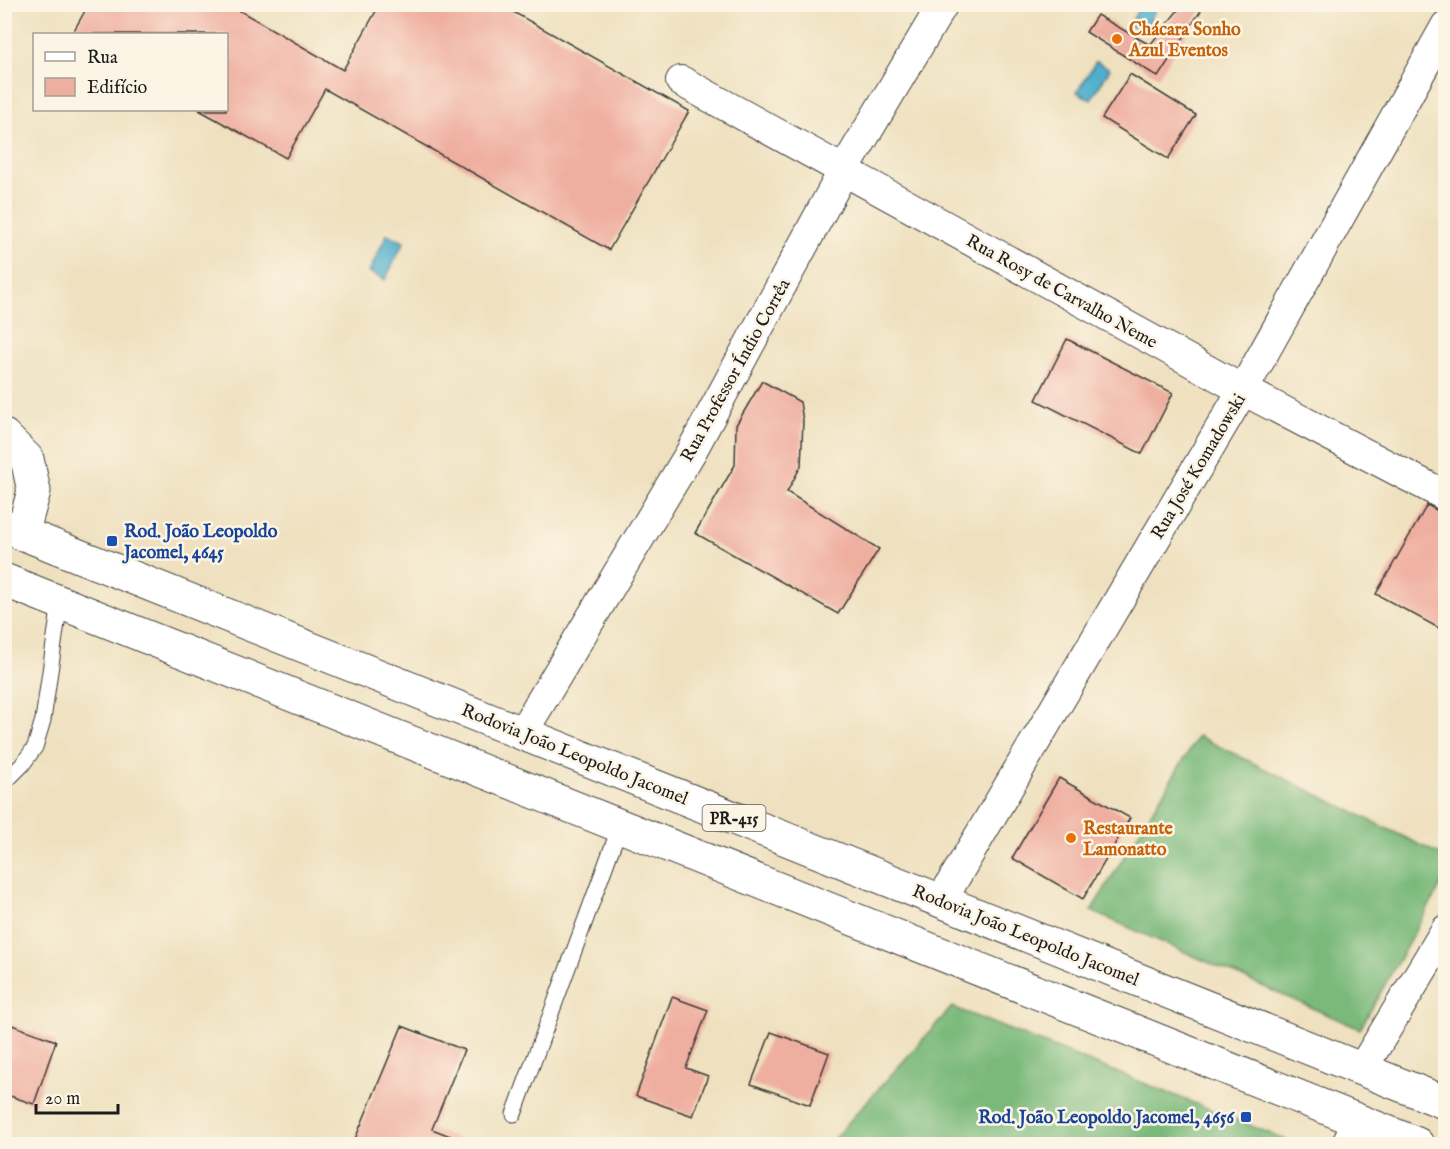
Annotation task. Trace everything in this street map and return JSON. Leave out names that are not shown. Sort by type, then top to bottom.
[{"type":"highway","points":[[4,436],[27,459],[34,491],[13,530]]},
{"type":"highway","name":"Rodovia João Leopoldo Jacomel","points":[[13,530],[1446,1102]]},
{"type":"highway","name":"PR-415","points":[[4,580],[620,826],[1352,1133],[1417,1144]]},
{"type":"street","name":"Rua Professor Índio Corrêa","points":[[522,733],[691,452],[844,170],[943,4]]},
{"type":"street","name":"Rua José Komadowski","points":[[941,901],[1243,390],[1446,26]]},
{"type":"street","name":"Rua Rosy de Carvalho Neme","points":[[681,81],[1243,390],[1446,496]]},
{"type":"street","points":[[1362,1069],[1446,930]]},
{"type":"lane","points":[[4,783],[22,765],[35,747],[43,720],[60,602]]},
{"type":"lane","points":[[514,1114],[620,826]]},
{"type":"green space","points":[[1198,736],[1445,857],[1445,878],[1360,1029],[1091,911]]},
{"type":"green space","points":[[952,1007],[1297,1144],[829,1144]]},
{"type":"water","points":[[1140,5],[1158,5],[1144,32],[1130,25]]},
{"type":"water","points":[[1096,61],[1110,69],[1091,100],[1077,92]]},
{"type":"water","points":[[387,234],[404,242],[385,280],[369,272]]},
{"type":"building","points":[[89,4],[228,4],[343,70],[380,4],[499,4],[689,111],[609,250],[325,89],[286,158],[201,111],[228,111],[228,33],[73,33]]},
{"type":"building","name":"Chácara Sonho Azul Eventos","points":[[1172,4],[1204,6],[1158,77],[1086,32],[1097,15],[1150,45],[1179,9]]},
{"type":"building","points":[[1130,74],[1196,115],[1168,159],[1102,118]]},
{"type":"building","points":[[1067,339],[1173,393],[1142,454],[1036,400]]},
{"type":"building","points":[[762,381],[800,402],[803,421],[801,466],[787,492],[879,549],[838,614],[695,533],[735,465],[736,425]]},
{"type":"building","points":[[1427,505],[1446,515],[1446,632],[1376,594]]},
{"type":"building","name":"Restaurante Lamonatto","points":[[1059,778],[1130,818],[1083,899],[1012,858]]},
{"type":"building","points":[[672,997],[708,1010],[686,1068],[708,1076],[693,1116],[636,1096]]},
{"type":"building","points":[[12,1025],[56,1041],[34,1104],[4,1094],[4,1046]]},
{"type":"building","points":[[402,1026],[464,1050],[432,1129],[471,1144],[353,1144]]},
{"type":"building","points":[[771,1032],[829,1053],[810,1105],[751,1084]]},
{"type":"place","name":"Chácara Sonho Azul Eventos","points":[[1117,39]]},
{"type":"place","name":"Rod. João Leopoldo Jacomel, 4645","points":[[112,541]]},
{"type":"place","name":"Restaurante Lamonatto","points":[[1071,838]]},
{"type":"place","name":"Rod. João Leopoldo Jacomel, 4656","points":[[1246,1117]]}]
